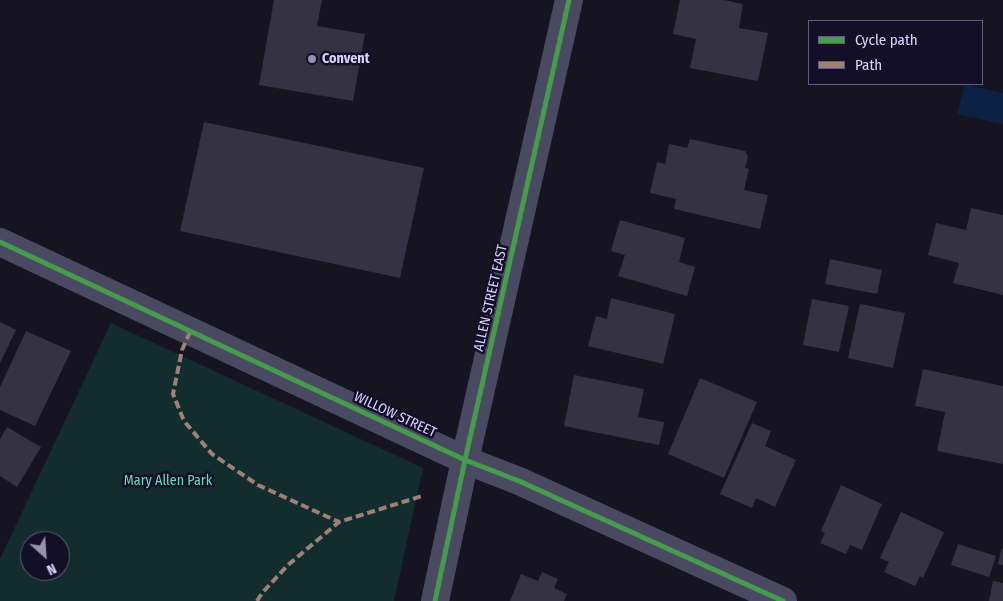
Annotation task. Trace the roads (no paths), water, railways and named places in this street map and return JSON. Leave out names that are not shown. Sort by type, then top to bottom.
[{"type":"street","name":"ALLEN STREET EAST","points":[[435,601],[569,0]]},
{"type":"street","name":"WILLOW STREET","points":[[0,242],[465,460],[519,481],[783,601]]},
{"type":"water","points":[[965,85],[1003,93],[1003,124],[957,114]]},
{"type":"place","name":"Convent","points":[[312,59]]},
{"type":"park label","name":"Mary Allen Park","points":[[168,481]]}]
